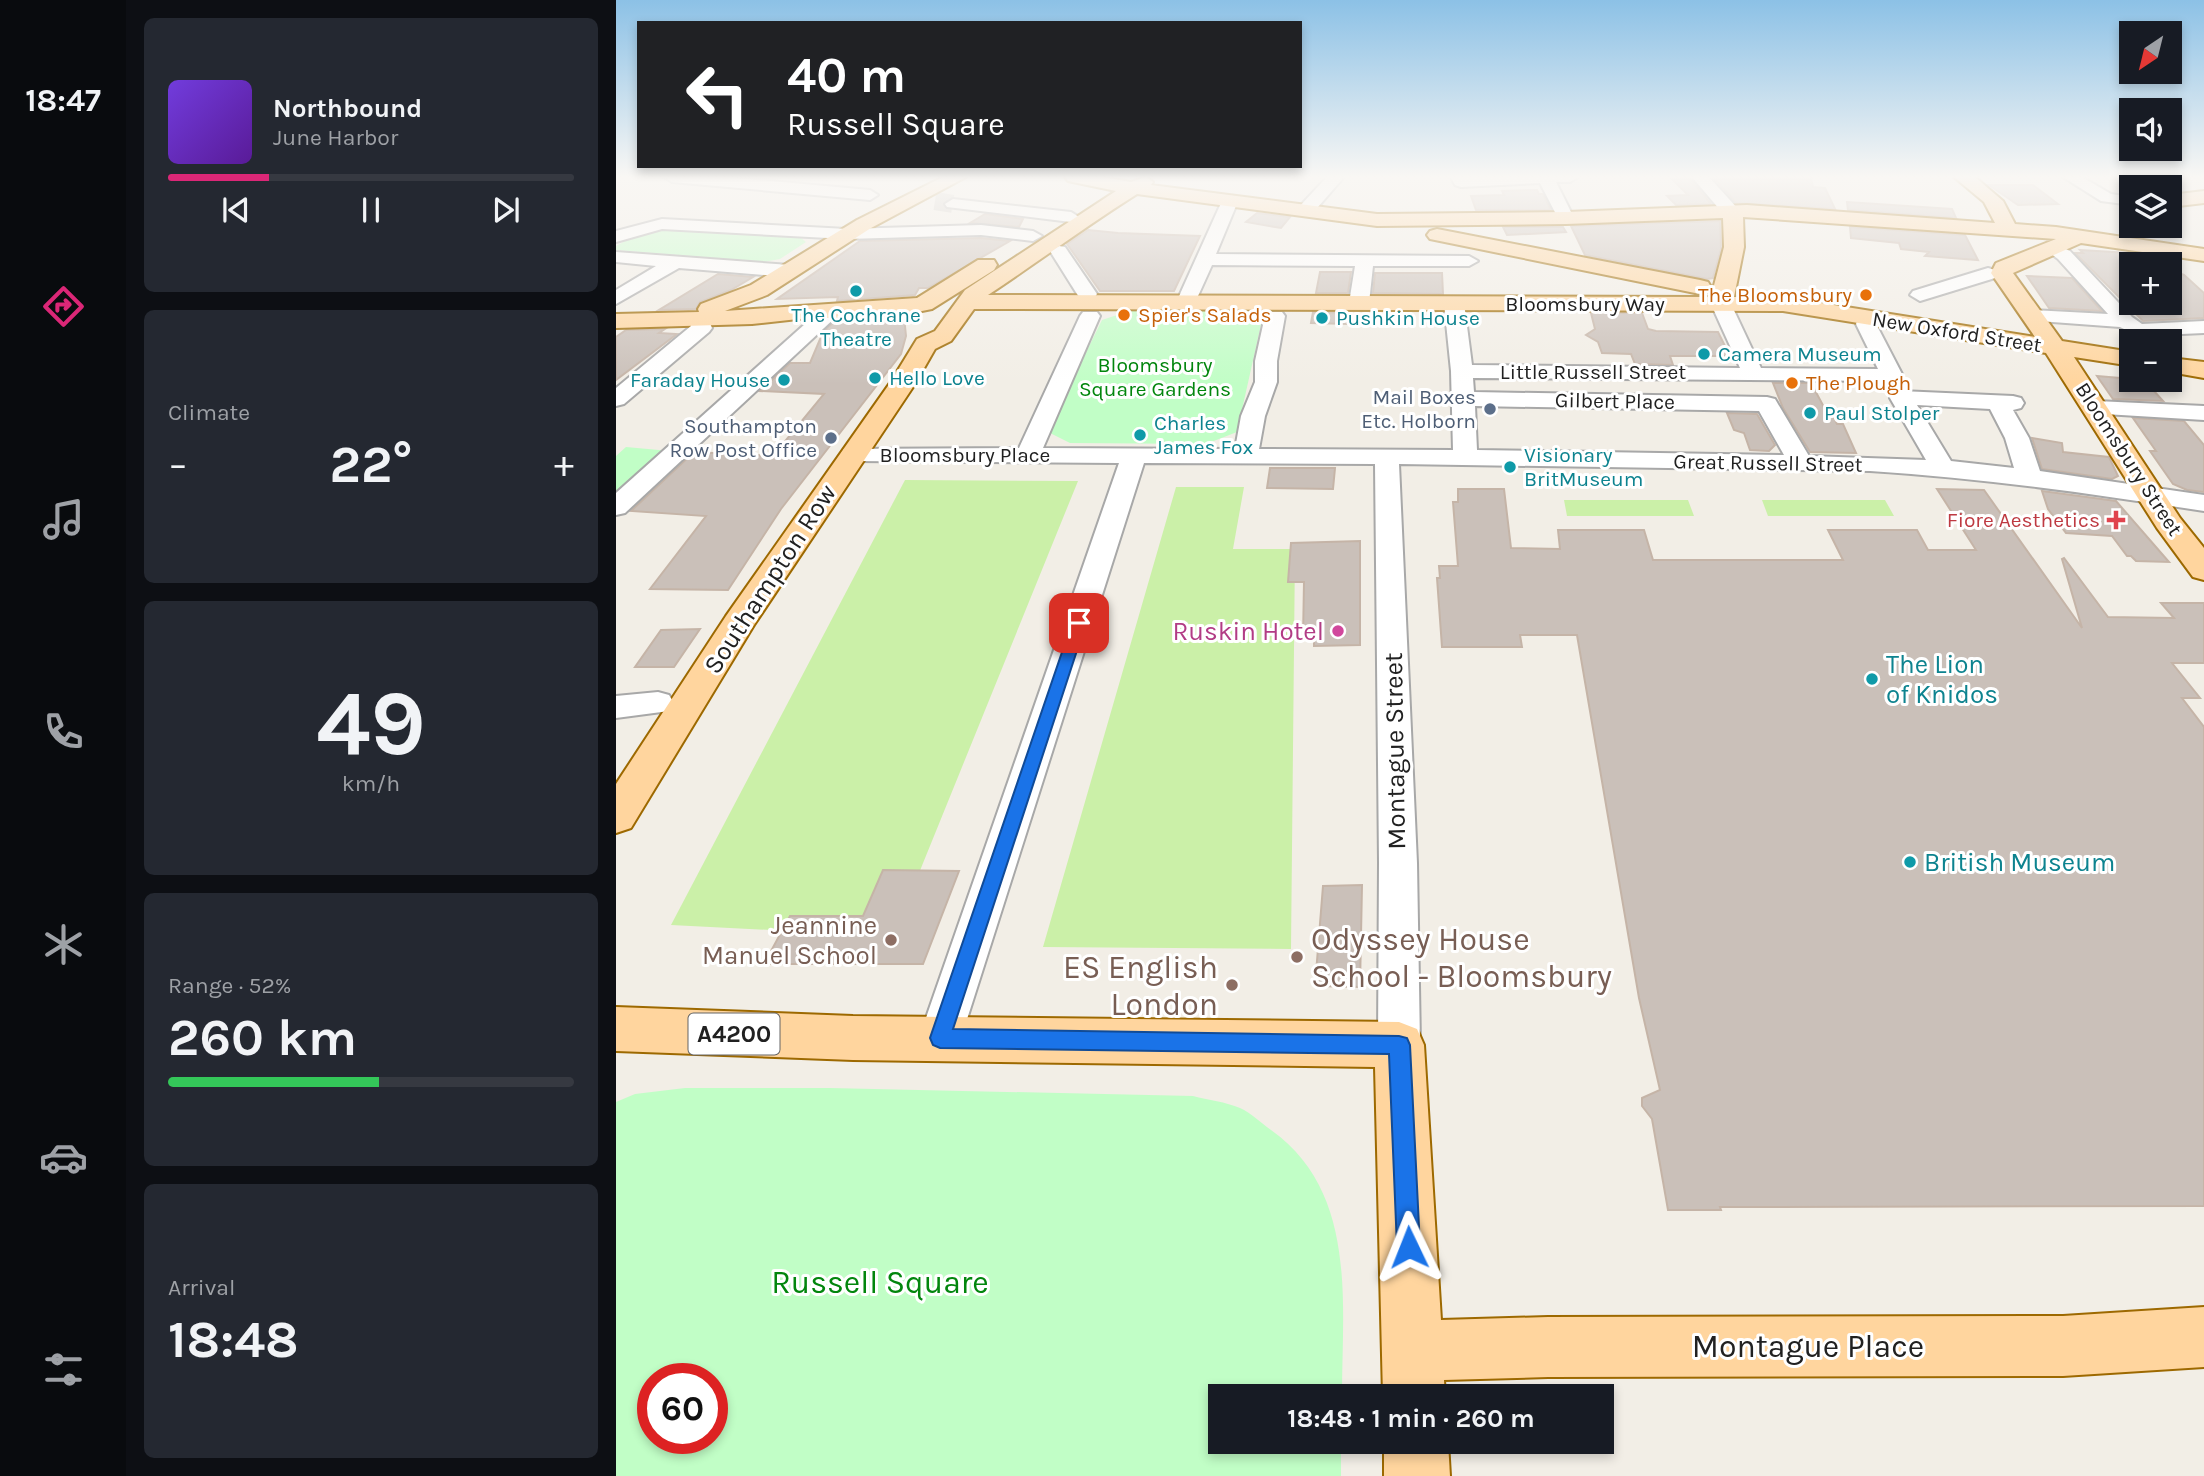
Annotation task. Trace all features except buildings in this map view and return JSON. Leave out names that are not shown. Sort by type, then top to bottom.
[{"type":"main road","points":[[691,317],[759,290],[829,246]]},
{"type":"main road","points":[[759,290],[768,304],[787,310],[902,308],[924,304],[1017,246]]},
{"type":"main road","name":"Southampton Row","points":[[616,817],[738,624],[927,343],[943,335],[965,302],[978,291],[1049,246]]},
{"type":"main road","points":[[1448,246],[1467,279],[1722,298],[1732,246]]},
{"type":"main road","points":[[2143,246],[2204,255]]},
{"type":"main road","name":"Bloomsbury Street","points":[[2051,247],[2001,270],[2096,408],[2168,522],[2204,570]]},
{"type":"main road","name":"Bloomsbury Way","points":[[924,304],[1359,303],[1467,279],[1783,304]]},
{"type":"main road","points":[[616,321],[908,299],[924,304]]},
{"type":"main road","points":[[924,304],[922,337],[927,343]]},
{"type":"main road","name":"New Oxford Street","points":[[1783,304],[1867,317],[2043,332],[2119,355]]},
{"type":"main road","points":[[2182,368],[2202,372]]},
{"type":"main road","name":"A4200","points":[[616,1030],[1399,1045]]},
{"type":"main road","points":[[1399,1045],[1413,1374]]},
{"type":"main road","name":"Montague Place","points":[[1413,1374],[1548,1347],[2063,1346],[2204,1337]]},
{"type":"main road","points":[[1416,1454],[1417,1476]]},
{"type":"street","points":[[1186,303],[1209,246]]},
{"type":"street","points":[[2051,247],[2064,254],[2132,326]]},
{"type":"street","points":[[1027,456],[1090,304],[1059,251]]},
{"type":"street","points":[[616,257],[790,271]]},
{"type":"street","points":[[1203,259],[1365,259],[1467,279],[1462,371],[1465,457]]},
{"type":"street","points":[[1359,303],[1365,259]]},
{"type":"street","points":[[616,298],[677,261]]},
{"type":"street","points":[[1920,295],[1988,274]]},
{"type":"street","points":[[1722,298],[1753,373]]},
{"type":"street","points":[[616,507],[831,311]]},
{"type":"street","points":[[1245,456],[1254,414],[1262,397],[1275,316]]},
{"type":"street","points":[[616,399],[702,328],[691,317]]},
{"type":"street","name":"Little Russell Street","points":[[1462,371],[1892,376],[1866,324],[1867,317]]},
{"type":"street","points":[[2043,332],[2132,326],[2204,327]]},
{"type":"street","points":[[1942,468],[1900,398],[2006,403],[2029,477]]},
{"type":"street","name":"Gilbert Place","points":[[1463,399],[1767,404],[1797,457],[1804,464]]},
{"type":"street","points":[[2096,408],[2204,413]]},
{"type":"street","name":"Bloomsbury Place","points":[[853,454],[1134,456]]},
{"type":"street","points":[[940,1038],[1134,456]]},
{"type":"street","name":"Great Russell Street","points":[[1134,456],[1465,457],[1942,468],[2029,477],[2204,502]]},
{"type":"street","name":"Montague Street","points":[[1387,457],[1398,850],[1399,1045]]},
{"type":"street","points":[[616,707],[659,703]]},
{"type":"green space","points":[[616,246],[800,246],[780,259],[764,262],[616,250]]},
{"type":"green space","name":"Bloomsbury Square Gardens","points":[[1129,311],[1245,311],[1262,320],[1237,432],[1206,444],[1070,443],[1050,433],[1049,427],[1102,320]]},
{"type":"green space","points":[[626,447],[670,451],[616,498],[616,456]]},
{"type":"green space","points":[[905,480],[1078,481],[904,910],[871,935],[671,925]]},
{"type":"green space","points":[[1176,487],[1244,487],[1233,549],[1295,549],[1291,949],[1043,947]]},
{"type":"green space","points":[[1564,500],[1688,500],[1694,516],[1567,516]]},
{"type":"green space","points":[[1762,500],[1885,500],[1894,516],[1768,516]]},
{"type":"green space","name":"Russell Square","points":[[685,1088],[830,1088],[1193,1096],[1244,1110],[1299,1155],[1319,1185],[1332,1217],[1339,1251],[1342,1287],[1342,1384],[1208,1384],[1208,1454],[1341,1454],[1341,1476],[616,1476],[616,1102],[635,1094]]},
{"type":"place","name":"The Cochrane Theatre","points":[[856,291]]},
{"type":"place","name":"The Bloomsbury","points":[[1866,295]]},
{"type":"place","name":"Spier's Salads","points":[[1124,315]]},
{"type":"place","name":"Pushkin House","points":[[1322,318]]},
{"type":"place","name":"Camera Museum","points":[[1704,354]]},
{"type":"place","name":"Hello Love","points":[[875,378]]},
{"type":"place","name":"Faraday House","points":[[784,380]]},
{"type":"place","name":"The Plough","points":[[1792,383]]},
{"type":"place","name":"Mail Boxes Etc. Holborn","points":[[1490,409]]},
{"type":"place","name":"Paul Stolper","points":[[1810,413]]},
{"type":"place","name":"Charles James Fox","points":[[1140,435]]},
{"type":"place","name":"Southampton Row Post Office","points":[[831,438]]},
{"type":"place","name":"Visionary BritMuseum","points":[[1510,467]]},
{"type":"place","name":"Fiore Aesthetics","points":[[2116,520]]},
{"type":"place","name":"Ruskin Hotel","points":[[1338,631]]},
{"type":"place","name":"The Lion of Knidos","points":[[1872,679]]},
{"type":"place","name":"British Museum","points":[[1910,862]]},
{"type":"place","name":"Jeannine Manuel School","points":[[891,940]]},
{"type":"place","name":"Odyssey House School - Bloomsbury","points":[[1297,957]]},
{"type":"place","name":"ES English London","points":[[1232,985]]},
{"type":"route","points":[[1079,623],[940,1038],[1399,1045],[1409,1247]]}]
